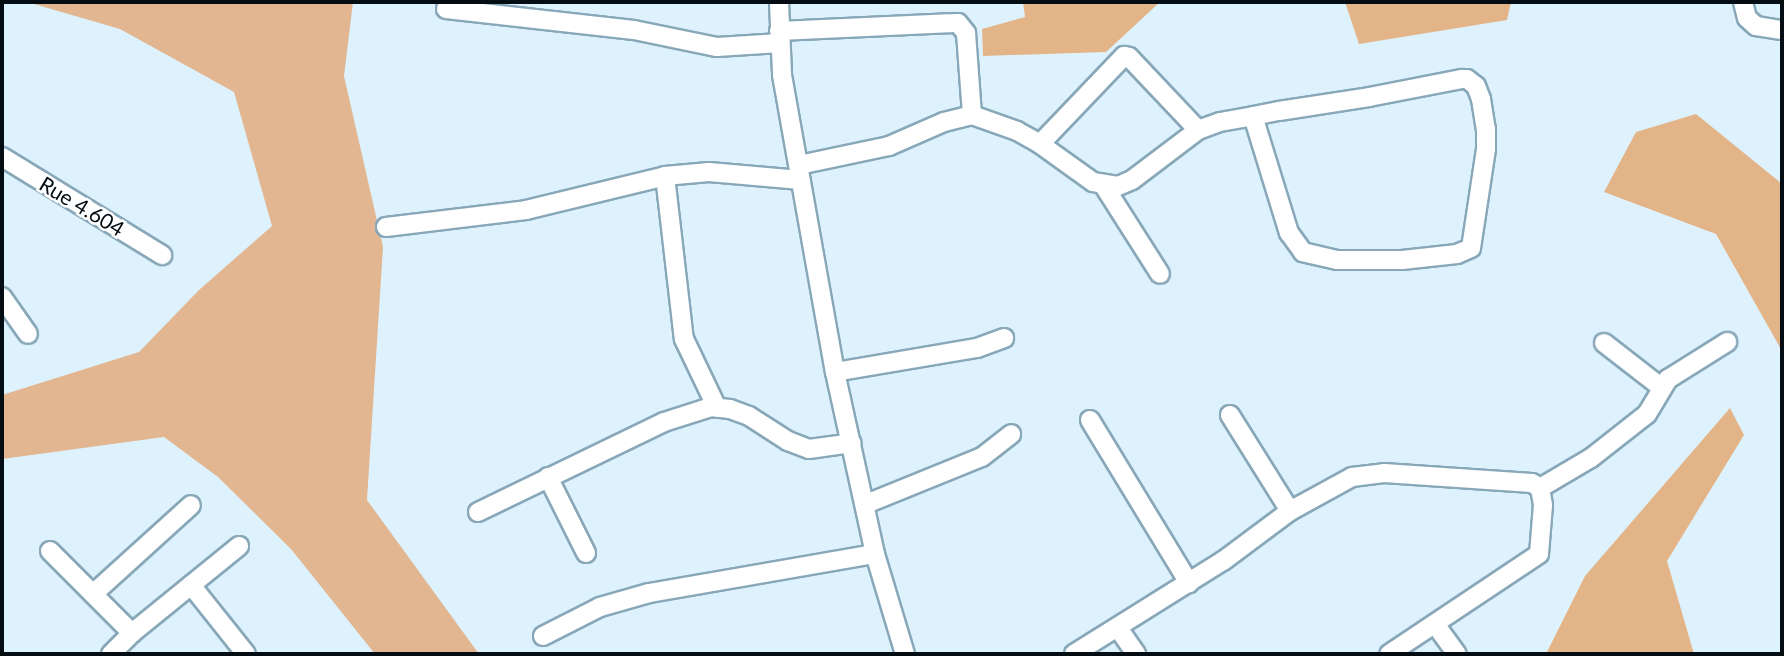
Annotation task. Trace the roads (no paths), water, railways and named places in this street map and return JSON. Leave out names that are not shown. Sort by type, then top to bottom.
[{"type":"street","points":[[779,2],[784,94],[835,372],[901,653]]},
{"type":"street","points":[[1743,2],[1747,18],[1756,26],[1782,30]]},
{"type":"street","points":[[446,9],[634,30],[717,47],[779,37],[958,23],[966,33],[972,116]]},
{"type":"street","points":[[1040,144],[1124,56],[1129,57],[1198,130]]},
{"type":"street","points":[[386,227],[526,210],[665,176],[709,172],[800,172],[889,146],[944,122],[972,116],[1017,131],[1040,144],[1093,183],[1118,186],[1132,180],[1198,130],[1253,116],[1462,79],[1472,80],[1484,110],[1486,149],[1471,248],[1457,254],[1402,260],[1337,260],[1303,252],[1289,233],[1253,116]]},
{"type":"street","name":"Rue 4.604","points":[[2,157],[162,255]]},
{"type":"street","points":[[665,176],[684,339],[717,408]]},
{"type":"street","points":[[1104,186],[1160,274]]},
{"type":"street","points":[[2,297],[28,334]]},
{"type":"street","points":[[835,372],[977,348],[1004,338]]},
{"type":"street","points":[[1540,488],[1591,458],[1647,414],[1668,379],[1727,342]]},
{"type":"street","points":[[1604,343],[1662,388]]},
{"type":"street","points":[[478,512],[691,411],[717,408],[749,416],[802,447],[817,450],[852,443]]},
{"type":"street","points":[[1230,415],[1290,511]]},
{"type":"street","points":[[1090,420],[1189,583]]},
{"type":"street","points":[[866,504],[982,457],[1011,434]]},
{"type":"street","points":[[1074,654],[1189,583],[1290,511],[1352,477],[1366,474],[1532,483],[1540,488],[1544,505],[1539,554],[1389,654]]},
{"type":"street","points":[[548,477],[586,553]]},
{"type":"street","points":[[93,594],[191,505]]},
{"type":"street","points":[[111,654],[132,633],[239,546]]},
{"type":"street","points":[[50,551],[132,633]]},
{"type":"street","points":[[543,636],[600,607],[649,593],[876,554]]},
{"type":"street","points":[[191,585],[246,654]]},
{"type":"street","points":[[1435,624],[1457,654]]},
{"type":"street","points":[[1118,628],[1136,654]]}]
